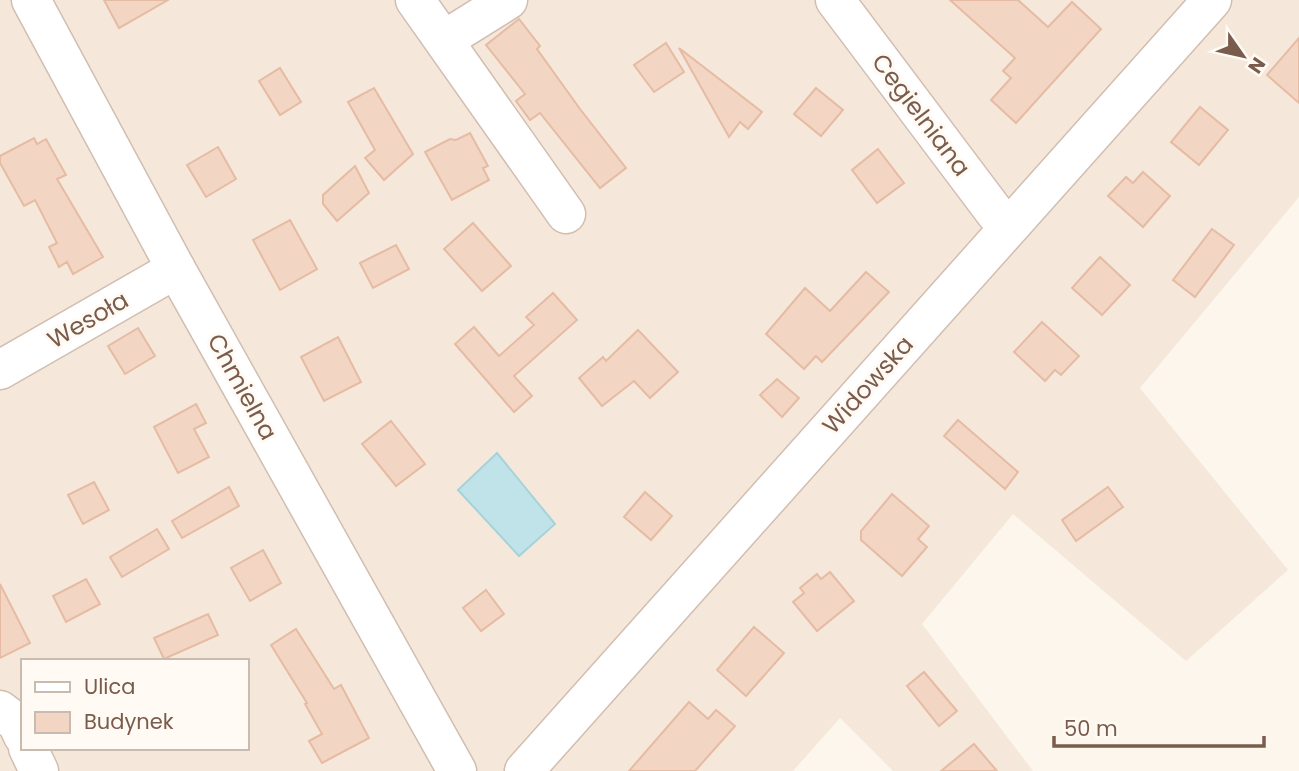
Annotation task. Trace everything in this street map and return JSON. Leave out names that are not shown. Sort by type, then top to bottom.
[{"type":"street","name":"Chmielna","points":[[31,0],[176,269],[457,771]]},
{"type":"street","points":[[415,0],[566,214]]},
{"type":"street","points":[[444,40],[508,0]]},
{"type":"street","name":"Cegielniana","points":[[835,0],[996,214],[1013,223]]},
{"type":"street","name":"Widowska","points":[[524,771],[1212,0]]},
{"type":"street","name":"Wesoła","points":[[0,370],[176,269]]},
{"type":"street","points":[[0,710],[17,723],[21,732]]},
{"type":"street","points":[[30,750],[39,771]]},
{"type":"shaded area","points":[[0,0],[1299,0],[1299,197],[1140,388],[1288,570],[1186,661],[1013,514],[922,624],[1033,771],[893,771],[840,718],[793,771],[0,771]]},
{"type":"water","points":[[497,453],[555,524],[519,556],[458,490]]},
{"type":"building","points":[[104,0],[168,0],[119,28]]},
{"type":"building","points":[[950,0],[1018,0],[1048,27],[1072,2],[1101,29],[1016,123],[991,100],[1011,78],[1003,71],[1015,58]]},
{"type":"building","points":[[519,19],[540,46],[537,49],[580,109],[626,168],[600,188],[540,113],[530,120],[516,101],[525,94],[486,45]]},
{"type":"building","points":[[1299,38],[1299,103],[1267,75]]},
{"type":"building","points":[[666,43],[684,72],[654,92],[634,65]]},
{"type":"building","points":[[679,48],[762,112],[748,129],[740,122],[729,137]]},
{"type":"building","points":[[280,68],[301,102],[280,115],[259,81]]},
{"type":"building","points":[[374,88],[413,154],[384,180],[365,158],[375,150],[348,102]]},
{"type":"building","points":[[816,88],[843,110],[821,136],[794,114]]},
{"type":"building","points":[[1200,107],[1228,130],[1199,165],[1171,142]]},
{"type":"building","points":[[470,133],[488,166],[483,168],[489,180],[452,200],[425,152],[450,139],[456,140]]},
{"type":"building","points":[[34,138],[37,144],[46,139],[66,175],[57,179],[103,257],[73,274],[67,262],[59,267],[49,247],[57,243],[35,200],[24,206],[0,163],[0,156]]},
{"type":"building","points":[[218,147],[236,179],[206,197],[187,165]]},
{"type":"building","points":[[878,149],[904,183],[877,203],[852,170]]},
{"type":"building","points":[[355,166],[369,193],[337,221],[323,204],[323,195]]},
{"type":"building","points":[[1143,172],[1170,196],[1143,227],[1108,196],[1126,177],[1133,183]]},
{"type":"building","points":[[290,220],[317,269],[280,290],[253,240]]},
{"type":"building","points":[[473,223],[511,266],[482,291],[444,249]]},
{"type":"building","points":[[1212,229],[1234,245],[1195,297],[1173,280]]},
{"type":"building","points":[[396,245],[409,269],[373,288],[360,263]]},
{"type":"building","points":[[1100,257],[1130,285],[1102,315],[1072,288]]},
{"type":"building","points":[[866,272],[889,292],[822,362],[816,356],[804,369],[766,334],[805,288],[830,311]]},
{"type":"building","points":[[553,293],[577,320],[514,376],[532,396],[514,412],[455,344],[474,327],[499,356],[534,325],[526,317]]},
{"type":"building","points":[[1042,322],[1079,356],[1061,375],[1055,370],[1045,381],[1014,352]]},
{"type":"building","points":[[138,328],[155,356],[125,374],[108,346]]},
{"type":"building","points":[[638,330],[678,372],[650,398],[634,381],[602,406],[579,378],[603,357],[606,361]]},
{"type":"building","points":[[338,337],[361,382],[324,401],[301,357]]},
{"type":"building","points":[[777,379],[799,398],[782,417],[760,395]]},
{"type":"building","points":[[196,404],[206,423],[194,429],[209,457],[178,473],[154,427]]},
{"type":"building","points":[[958,420],[1018,472],[1005,489],[944,436]]},
{"type":"building","points":[[391,421],[425,464],[396,486],[362,444]]},
{"type":"building","points":[[94,482],[109,510],[83,524],[68,495]]},
{"type":"building","points":[[229,487],[239,506],[182,538],[172,521]]},
{"type":"building","points":[[1108,487],[1123,507],[1076,541],[1062,520]]},
{"type":"building","points":[[645,492],[672,516],[651,540],[624,517]]},
{"type":"building","points":[[892,494],[929,526],[918,539],[927,547],[902,576],[861,540],[861,531]]},
{"type":"building","points":[[157,529],[169,549],[122,577],[110,557]]},
{"type":"building","points":[[263,550],[281,583],[250,601],[231,568]]},
{"type":"building","points":[[830,572],[854,601],[817,631],[793,602],[804,593],[800,588],[817,574],[821,579]]},
{"type":"building","points":[[86,579],[100,604],[66,622],[53,596]]},
{"type":"building","points":[[0,584],[30,643],[0,658]]},
{"type":"building","points":[[486,590],[504,614],[481,631],[463,608]]},
{"type":"building","points":[[208,614],[218,635],[164,659],[154,638]]},
{"type":"building","points":[[754,627],[784,653],[746,696],[717,670]]},
{"type":"building","points":[[296,629],[334,689],[341,685],[369,738],[322,763],[309,741],[322,734],[305,704],[307,703],[271,645]]},
{"type":"building","points":[[924,672],[957,711],[939,726],[907,686]]},
{"type":"building","points":[[689,702],[708,719],[716,710],[735,726],[695,771],[629,771]]},
{"type":"building","points":[[974,744],[997,771],[941,771]]}]
